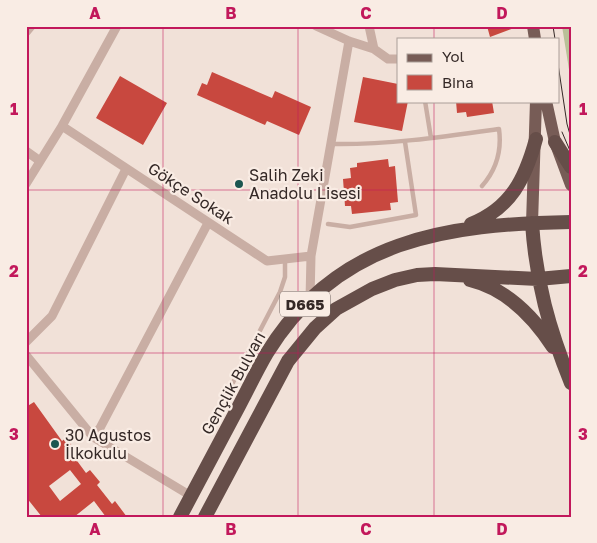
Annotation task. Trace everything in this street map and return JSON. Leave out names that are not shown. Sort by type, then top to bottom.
[{"type":"highway","points":[[454,231],[491,214],[508,199],[526,171],[536,140]]},
{"type":"highway","points":[[555,142],[571,167]]},
{"type":"highway","name":"D665","points":[[532,223],[571,222]]},
{"type":"highway","points":[[532,223],[534,259],[544,306],[571,383]]},
{"type":"highway","name":"Gençlik Bulvarı","points":[[180,517],[267,353],[281,333],[310,299],[325,285],[343,271],[367,258],[398,246],[454,231],[487,226],[532,223]]},
{"type":"highway","points":[[435,274],[538,278],[571,276]]},
{"type":"highway","points":[[435,274],[475,281],[504,295],[532,318],[563,363]]},
{"type":"highway","name":"D665","points":[[205,517],[288,361],[315,328],[336,309],[372,289],[395,280],[417,275],[435,274]]},
{"type":"main road","points":[[532,223],[536,102]]},
{"type":"main road","points":[[546,102],[555,142],[571,185]]},
{"type":"street","points":[[26,32],[31,26]]},
{"type":"street","points":[[26,184],[62,126],[117,26]]},
{"type":"street","points":[[316,26],[348,41],[374,49],[388,58],[397,59]]},
{"type":"street","points":[[369,26],[374,49]]},
{"type":"street","points":[[310,299],[311,256],[348,41]]},
{"type":"street","name":"Gökçe Sokak","points":[[62,126],[267,261],[311,256]]},
{"type":"street","points":[[26,151],[40,161]]},
{"type":"street","points":[[26,342],[52,316],[126,169]]},
{"type":"street","points":[[93,437],[100,428],[208,222]]},
{"type":"street","points":[[26,355],[93,437],[191,496]]},
{"type":"lane","points":[[425,102],[431,138]]},
{"type":"lane","points":[[331,144],[365,145],[405,142],[499,129],[500,146],[497,162],[482,186]]},
{"type":"lane","points":[[328,224],[350,227],[416,215],[405,142]]},
{"type":"lane","points":[[227,394],[280,292],[285,277],[285,259]]},
{"type":"green space","points":[[562,26],[571,26],[571,82]]},
{"type":"building","points":[[487,26],[517,26],[517,27],[490,37]]},
{"type":"building","points":[[212,72],[272,98],[275,91],[311,107],[299,135],[267,121],[265,125],[197,95],[202,83],[207,85]]},
{"type":"building","points":[[120,76],[167,103],[143,145],[96,118]]},
{"type":"building","points":[[363,77],[397,84],[397,102],[408,102],[402,131],[354,122]]},
{"type":"building","points":[[456,102],[492,102],[494,113],[467,117],[466,112],[457,113]]},
{"type":"building","points":[[388,159],[389,167],[395,166],[398,202],[390,203],[391,210],[352,214],[351,206],[345,206],[343,179],[351,178],[350,168],[357,167],[357,163]]},
{"type":"building","name":"30 Ağustos İlkokulu","points":[[34,402],[62,441],[66,438],[76,451],[72,454],[86,473],[90,470],[100,482],[97,485],[112,504],[115,501],[127,517],[106,517],[94,501],[74,517],[42,517],[26,497],[26,407]],"holes":[[[70,470],[81,484],[60,501],[49,486]]]},
{"type":"tram line","points":[[553,26],[555,38]]},
{"type":"tram line","points":[[560,77],[571,138]]},
{"type":"tram line","points":[[562,132],[571,153]]},
{"type":"place","name":"Salih Zeki Anadolu Lisesi","points":[[239,184]]},
{"type":"place","name":"30 Ağustos İlkokulu","points":[[55,444]]}]
